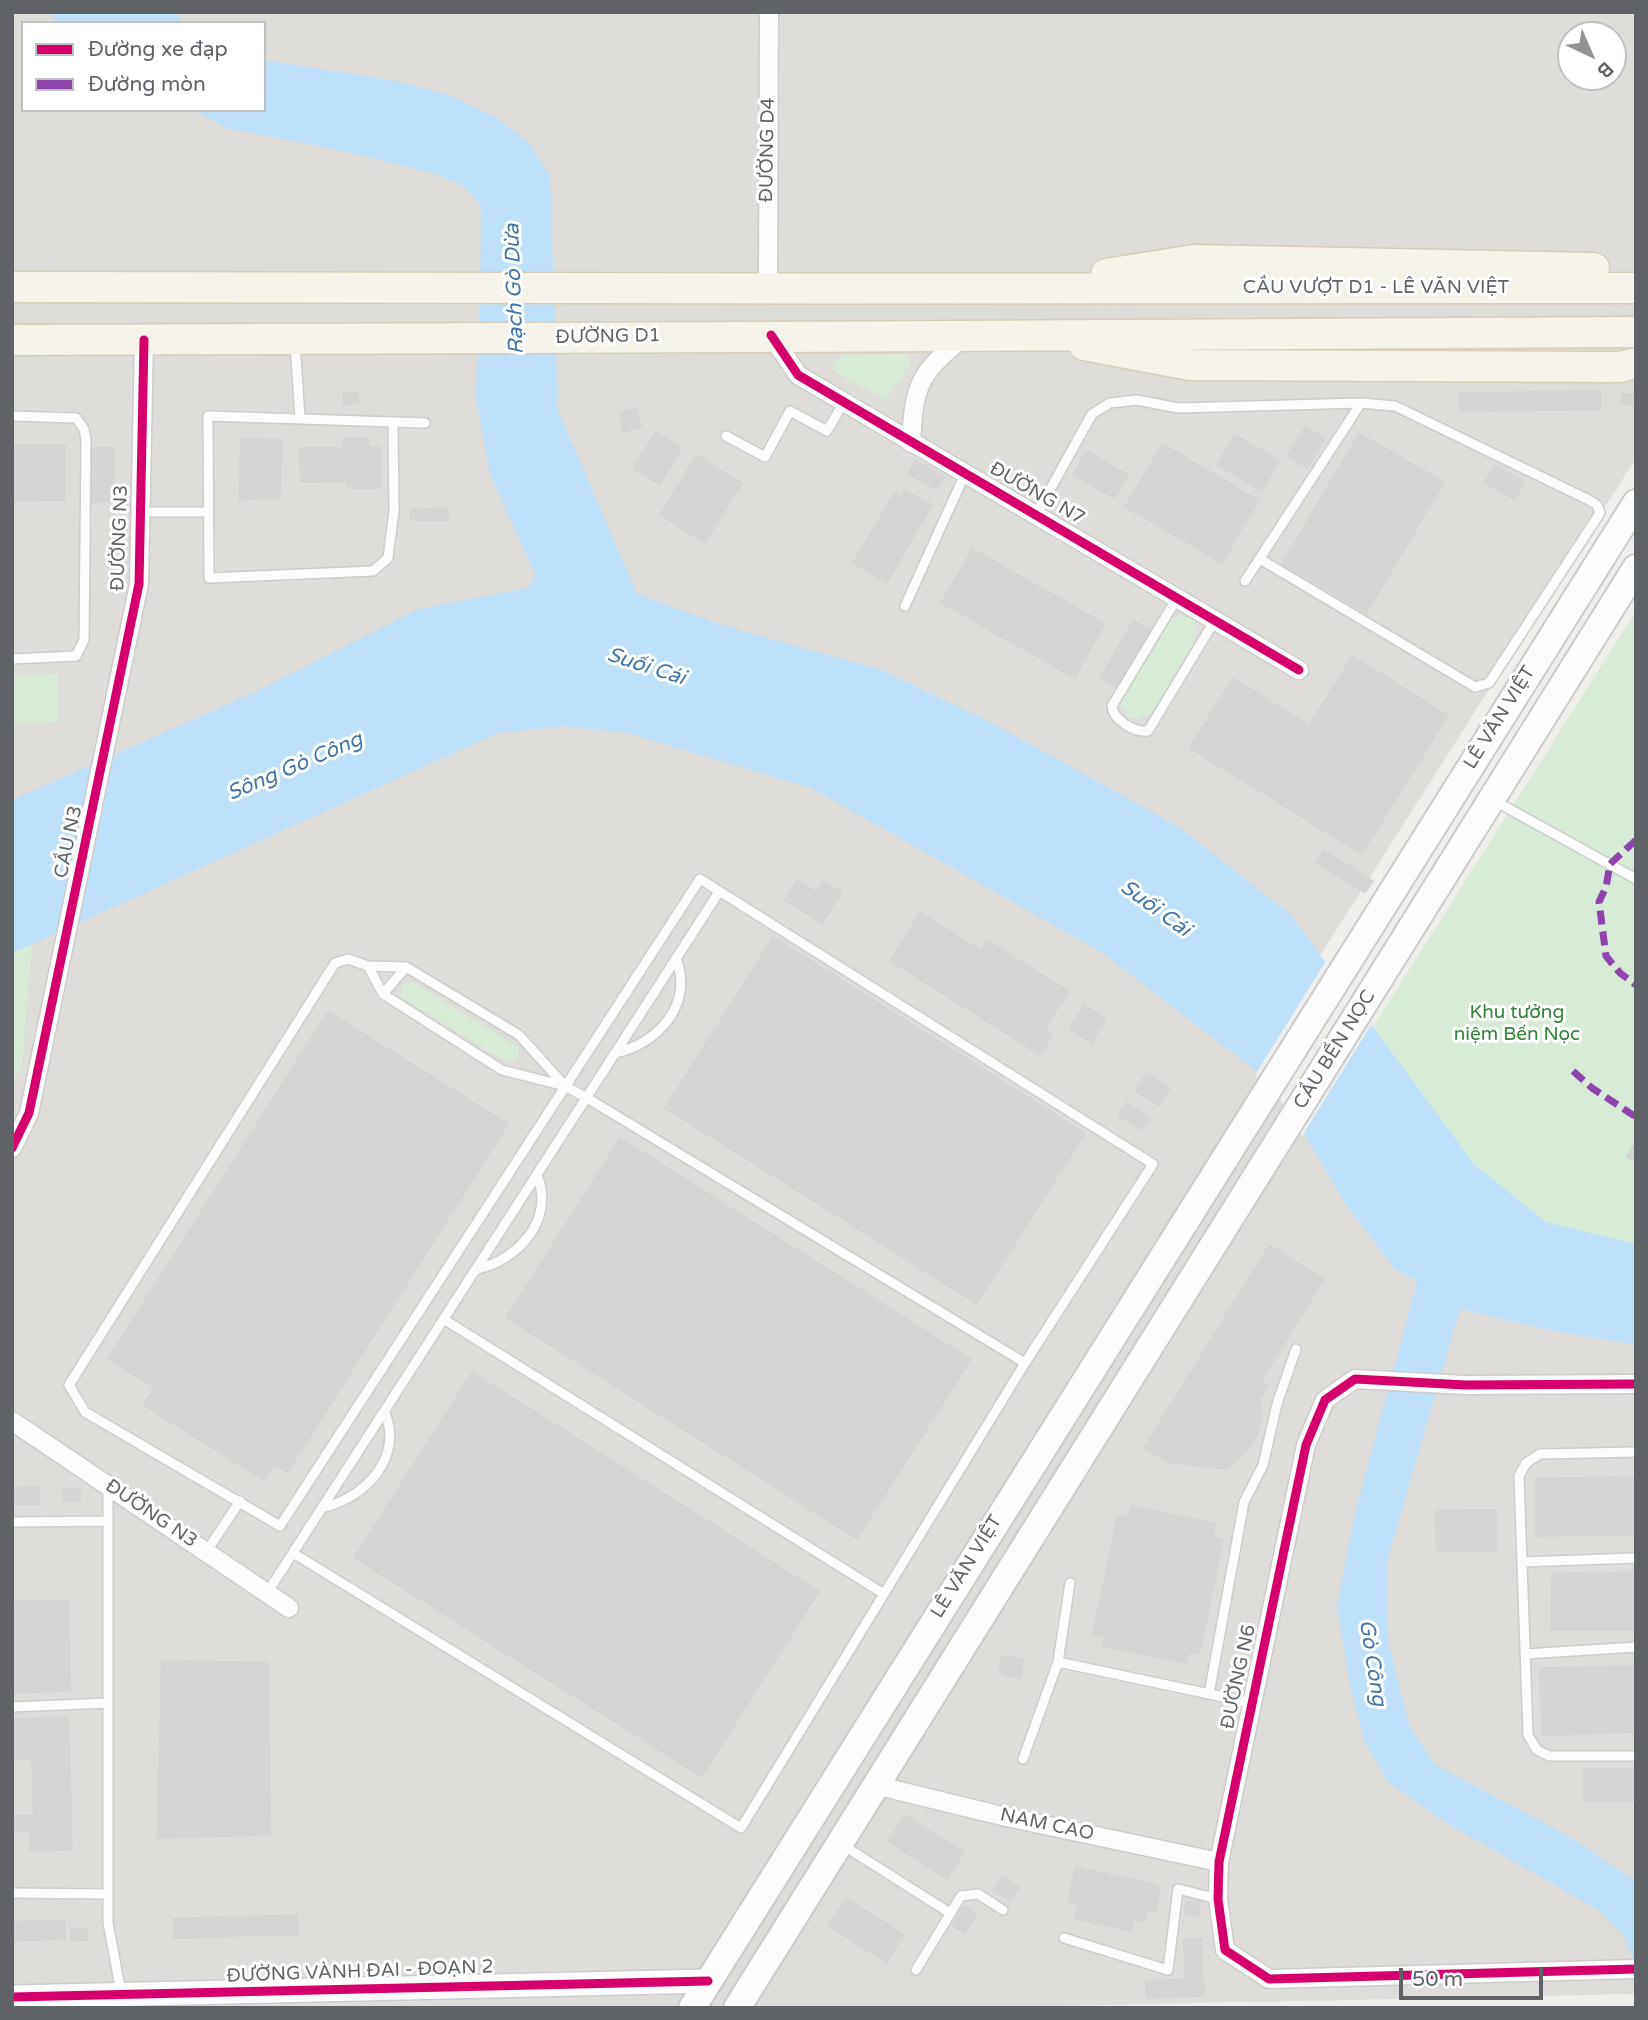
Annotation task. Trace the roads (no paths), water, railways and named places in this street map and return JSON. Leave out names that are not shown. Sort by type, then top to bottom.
[{"type":"main road","points":[[12,271],[617,283],[665,289],[1022,288],[1194,260],[1616,269],[1636,272]]},
{"type":"main road","points":[[12,287],[411,281]]},
{"type":"main road","name":"CẦU VƯỢT D1 - LÊ VĂN VIỆT","points":[[1022,288],[1636,288]]},
{"type":"main road","name":"ĐƯỜNG D1","points":[[12,340],[406,341],[602,336],[867,337],[1119,332],[1636,332]]},
{"type":"main road","points":[[1025,335],[1191,365],[1620,367],[1636,363]]},
{"type":"main road","name":"LÊ VĂN VIỆT","points":[[1364,934],[1636,503]]},
{"type":"main road","name":"LÊ VĂN VIỆT","points":[[1395,953],[1636,568]]},
{"type":"main road","points":[[1462,779],[1492,799]]},
{"type":"main road","name":"CẦU BẾN NỌC","points":[[1242,1126],[1364,934]]},
{"type":"main road","name":"CẦU BẾN NỌC","points":[[1274,1146],[1395,953]]},
{"type":"main road","name":"LÊ VĂN VIỆT","points":[[692,2008],[1242,1126]]},
{"type":"main road","name":"LÊ VĂN VIỆT","points":[[737,2008],[1274,1146]]},
{"type":"main road","points":[[834,1780],[876,1785]]},
{"type":"street","name":"ĐƯỜNG D4","points":[[768,287],[769,12]]},
{"type":"street","points":[[911,443],[918,384],[932,362],[967,334]]},
{"type":"street","name":"ĐƯỜNG N7","points":[[771,335],[798,374],[1299,670]]},
{"type":"street","name":"ĐƯỜNG N3","points":[[110,734],[139,584],[138,512],[144,340]]},
{"type":"street","name":"CẦU N3","points":[[12,1148],[29,1113],[110,734]]},
{"type":"street","name":"ĐƯỜNG N6","points":[[1636,1384],[1465,1385],[1355,1379],[1325,1400],[1306,1444],[1219,1861],[1218,1899],[1225,1950],[1269,1979],[1636,1969]]},
{"type":"street","name":"ĐƯỜNG N3","points":[[12,1421],[289,1608]]},
{"type":"street","name":"NAM CAO","points":[[876,1785],[1002,1816],[1219,1861]]},
{"type":"street","name":"ĐƯỜNG VÀNH ĐAI - ĐOẠN 2","points":[[12,1997],[708,1981]]},
{"type":"lane","points":[[295,341],[300,418]]},
{"type":"lane","points":[[1037,513],[1092,414],[1110,403],[1138,400],[1178,408],[1361,403],[1395,406],[1589,500],[1597,505],[1600,513],[1489,683],[1483,687],[1475,687],[1260,559]]},
{"type":"lane","points":[[726,436],[765,457],[790,411],[827,431],[844,402]]},
{"type":"lane","points":[[1245,581],[1361,403]]},
{"type":"lane","points":[[12,416],[76,418],[85,429],[86,440],[84,640],[76,656],[12,659]]},
{"type":"lane","points":[[393,422],[394,511],[388,558],[373,571],[209,578],[208,416],[425,423]]},
{"type":"lane","points":[[905,606],[965,474]]},
{"type":"lane","points":[[138,512],[209,512]]},
{"type":"lane","points":[[1177,597],[1112,706],[1114,715],[1132,729],[1139,732],[1148,731],[1216,619]]},
{"type":"lane","points":[[1492,799],[1636,879]]},
{"type":"lane","points":[[293,1553],[741,1828],[1025,1363],[1153,1164],[699,879],[565,1086],[280,1526],[85,1412],[69,1385],[335,963],[348,959],[368,966],[406,967],[519,1035],[565,1086]]},
{"type":"lane","points":[[267,1593],[325,1507],[719,892]]},
{"type":"lane","points":[[615,1054],[645,1044],[667,1022],[681,984],[676,958]]},
{"type":"lane","points":[[368,966],[383,994],[502,1070],[565,1086],[587,1098],[1025,1363]]},
{"type":"lane","points":[[383,994],[406,967]]},
{"type":"lane","points":[[477,1269],[506,1260],[528,1238],[537,1222],[542,1201],[537,1175]]},
{"type":"lane","points":[[445,1320],[884,1594]]},
{"type":"lane","points":[[1209,1694],[1244,1502],[1263,1465],[1276,1404],[1296,1349]]},
{"type":"lane","points":[[325,1507],[354,1497],[377,1475],[390,1438],[385,1413]]},
{"type":"lane","points":[[1636,1452],[1540,1454],[1526,1464],[1519,1476],[1528,1735],[1537,1749],[1549,1756],[1636,1756]]},
{"type":"lane","points":[[108,1484],[107,1894],[108,1923],[121,1996]]},
{"type":"lane","points":[[206,1552],[240,1501]]},
{"type":"lane","points":[[12,1522],[108,1521]]},
{"type":"lane","points":[[1522,1562],[1636,1558]]},
{"type":"lane","points":[[1023,1759],[1058,1662],[1070,1583]]},
{"type":"lane","points":[[1525,1654],[1636,1647]]},
{"type":"lane","points":[[1058,1662],[1252,1703]]},
{"type":"lane","points":[[12,1707],[108,1703]]},
{"type":"lane","points":[[839,1844],[950,1913]]},
{"type":"lane","points":[[1064,1938],[1168,1970],[1178,1889],[1218,1899]]},
{"type":"lane","points":[[916,1970],[961,1896],[972,1893],[1003,1910]]},
{"type":"lane","points":[[12,1894],[107,1894]]},
{"type":"water","points":[[48,12],[172,12],[183,21],[57,21]]},
{"type":"water","points":[[266,60],[397,81],[449,95],[495,117],[528,142],[550,176],[558,410],[637,594],[722,625],[884,671],[994,724],[1176,825],[1290,914],[1474,1164],[1546,1222],[1636,1244],[1636,1345],[1549,1330],[1460,1309],[1387,1561],[1387,1638],[1409,1725],[1434,1764],[1572,1838],[1636,1882],[1636,1968],[1624,1935],[1600,1911],[1445,1822],[1388,1782],[1364,1740],[1350,1686],[1337,1606],[1356,1509],[1417,1282],[1395,1269],[1346,1205],[1276,1086],[1101,952],[811,788],[628,733],[565,726],[498,733],[12,953],[12,800],[255,692],[419,609],[528,588],[536,576],[490,474],[476,398],[482,208],[465,187],[433,173],[334,149],[226,128],[198,112],[266,112]]},
{"type":"water label","name":"Rạch Gò Dừa","points":[[515,289]]},
{"type":"water label","name":"Suối Cái","points":[[646,667]]},
{"type":"water label","name":"Sông Gò Công","points":[[295,767]]},
{"type":"water label","name":"Suối Cái","points":[[1155,909]]},
{"type":"water label","name":"Gò Công","points":[[1372,1663]]},
{"type":"park label","name":"Khu tưởng niệm Bến Nọc","points":[[1517,1024]]}]
